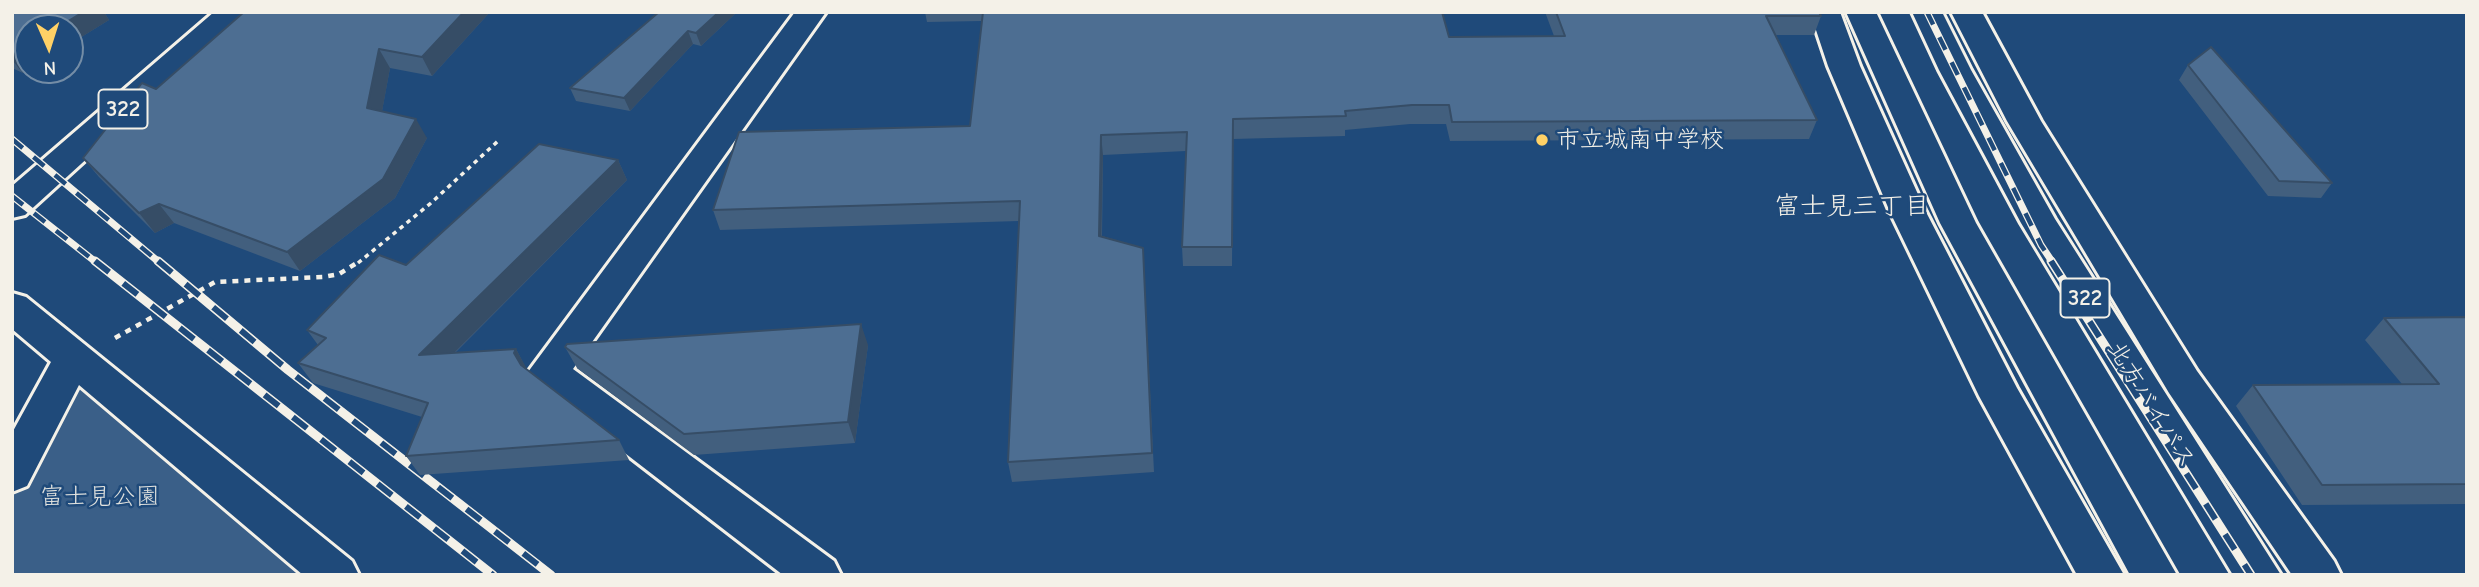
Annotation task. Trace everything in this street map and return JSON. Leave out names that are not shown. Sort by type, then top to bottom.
[{"type":"main road","name":"322","points":[[12,206],[233,12]]},
{"type":"main road","points":[[811,12],[548,372],[818,575]]},
{"type":"main road","points":[[1825,12],[1844,66],[1908,212],[2000,396],[2101,575]]},
{"type":"main road","points":[[1861,12],[1958,223],[2154,575]]},
{"type":"main road","name":"北方バイパス","points":[[1927,12],[2039,223],[2258,575]]},
{"type":"main road","points":[[1966,12],[2024,121],[2183,382],[2318,575]]},
{"type":"main road","points":[[12,307],[336,575]]},
{"type":"main road","points":[[12,474],[73,358]]},
{"type":"path","points":[[73,358],[109,342],[215,282],[339,274],[357,264],[431,203],[498,141]]},
{"type":"green space","name":"富士見公園","points":[[75,374],[313,575],[12,575],[12,494]]},
{"type":"building","points":[[12,12],[83,12],[14,14],[12,55]]},
{"type":"building","points":[[244,12],[464,12],[422,57],[379,49],[367,108],[416,119],[383,179],[287,252],[159,204],[139,213],[83,158],[142,83],[156,89]]},
{"type":"building","points":[[659,12],[719,12],[696,33],[688,31],[624,98],[570,88]]},
{"type":"building","points":[[983,12],[1442,12],[1449,37],[1565,36],[1556,12],[1819,12],[1821,16],[1766,16],[1817,120],[1452,122],[1449,105],[1412,105],[1345,111],[1346,116],[1233,119],[1232,247],[1182,247],[1187,132],[1101,135],[1099,236],[1143,248],[1152,453],[1008,462],[1020,201],[713,210],[739,132],[970,126]]},
{"type":"building","points":[[2211,47],[2332,183],[2279,181],[2188,65]]},
{"type":"building","points":[[539,144],[618,160],[419,355],[516,349],[514,353],[521,365],[619,440],[406,456],[428,403],[298,363],[326,338],[307,330],[379,255],[406,265]]},
{"type":"building","points":[[2467,317],[2467,484],[2322,485],[2253,385],[2439,384],[2384,318]]},
{"type":"building","points":[[861,324],[848,422],[684,434],[565,347],[567,344]]},
{"type":"railway","points":[[1927,12],[2041,245],[2053,263]]},
{"type":"railway","points":[[12,139],[160,263]]},
{"type":"railway","points":[[12,196],[97,263]]},
{"type":"railway","points":[[95,261],[493,575]]},
{"type":"railway","points":[[158,261],[288,370],[551,575]]},
{"type":"railway","points":[[2051,261],[2251,575]]},
{"type":"place","name":"市立城南中学校","points":[[1542,140]]},
{"type":"district","name":"富士見三丁目","points":[[1852,207]]}]
